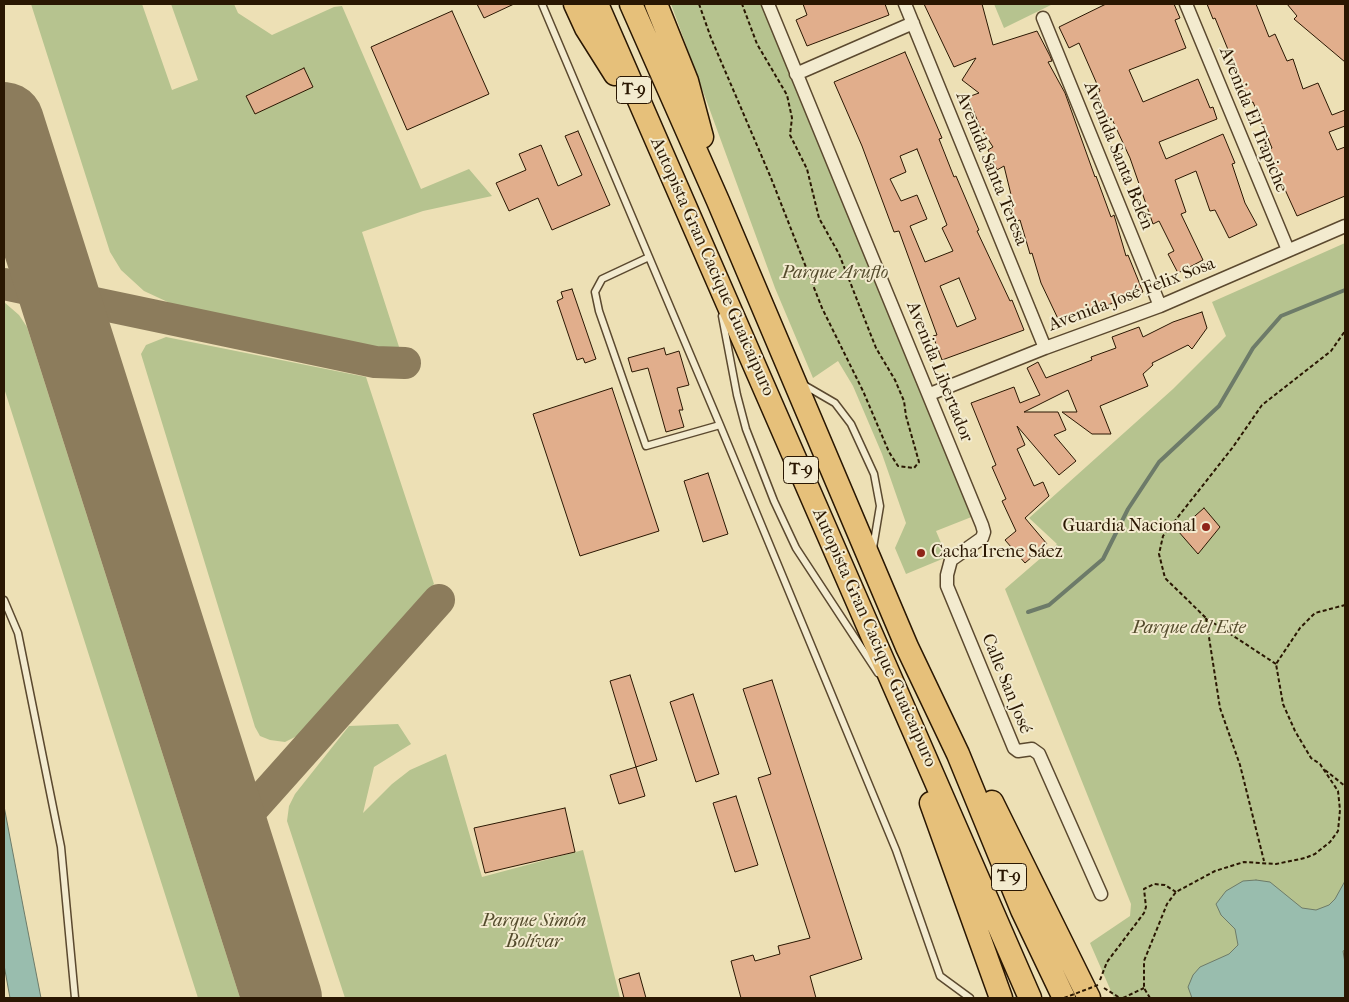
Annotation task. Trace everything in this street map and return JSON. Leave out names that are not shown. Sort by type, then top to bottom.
[{"type":"highway","points":[[575,4],[586,28],[656,140]]},
{"type":"highway","name":"Autopista Gran Cacique Guaicaipuro","points":[[597,4],[1030,998]]},
{"type":"highway","name":"Autopista Gran Cacique Guaicaipuro","points":[[631,4],[718,201],[871,562],[958,754],[1022,910],[1064,998]]},
{"type":"highway","points":[[656,4],[687,81],[718,201]]},
{"type":"highway","points":[[958,754],[988,795],[1093,992]]},
{"type":"highway","points":[[925,755],[929,796],[1000,998]]},
{"type":"street","name":"Avenida Libertador","points":[[768,4],[930,394],[984,532],[977,543],[951,560],[947,575]]},
{"type":"street","name":"Avenida Santa Teresa","points":[[905,4],[1045,348]]},
{"type":"street","name":"Avenida El Trapiche","points":[[1186,4],[1288,250]]},
{"type":"street","name":"Avenida Santa Belén","points":[[1043,18],[1160,306]]},
{"type":"street","points":[[796,74],[913,23]]},
{"type":"street","name":"Avenida José Felix Sosa","points":[[930,394],[1045,348],[1160,306],[1345,226]]},
{"type":"street","name":"Calle San José","points":[[947,575],[947,586],[1014,748],[1018,750],[1032,749],[1040,754],[1101,894]]},
{"type":"lane","points":[[542,4],[720,424],[896,850],[940,976],[970,998]]},
{"type":"lane","points":[[649,258],[602,279],[595,292],[599,311],[646,446],[720,424]]},
{"type":"lane","points":[[710,261],[737,395],[746,429],[774,501],[796,548],[868,659],[892,692],[925,755]]},
{"type":"lane","points":[[792,378],[834,403],[851,424],[874,474],[880,506],[871,562]]},
{"type":"lane","points":[[4,600],[18,633],[61,847],[75,998]]},
{"type":"path","points":[[700,4],[711,38],[771,178],[822,308],[863,391],[889,452],[898,466],[914,468],[919,462],[906,416],[904,401],[895,380],[876,348],[839,254],[819,218],[807,169],[790,135],[792,118],[786,95],[757,44],[742,4]]},
{"type":"path","points":[[1276,664],[1206,618],[1166,578],[1159,554],[1163,536],[1233,447],[1262,405],[1331,351],[1345,331]]},
{"type":"path","points":[[1345,605],[1315,613],[1300,628],[1276,664],[1283,704],[1291,723],[1312,758],[1345,786]]},
{"type":"path","points":[[1206,618],[1220,708],[1245,782],[1264,861]]},
{"type":"path","points":[[1150,998],[1144,988],[1144,961],[1150,942],[1167,904],[1176,892],[1202,877],[1244,862],[1264,861],[1276,864],[1315,854],[1330,842],[1338,831],[1340,810],[1338,790],[1320,764]]},
{"type":"path","points":[[1093,992],[1107,962],[1144,913],[1146,907],[1144,890],[1154,884],[1165,885],[1176,892]]},
{"type":"path","points":[[1064,998],[1093,992],[1122,998],[1144,988]]},
{"type":"green space","points":[[31,4],[142,4],[172,90],[198,80],[171,4],[234,4],[238,13],[272,35],[334,7],[342,6],[421,189],[469,169],[492,196],[423,211],[362,232],[401,353],[172,304],[144,291],[121,270],[110,252]]},
{"type":"green space","name":"Parque Aruflo","points":[[671,4],[768,4],[974,516],[936,531],[947,557],[906,574],[895,548],[906,523],[882,454],[853,386],[838,361],[813,378],[775,288]]},
{"type":"green space","points":[[994,4],[1053,4],[1004,28]]},
{"type":"green space","name":"Parque del Este","points":[[1345,243],[1345,998],[1114,998],[1090,943],[1130,916],[1131,904],[1005,589],[1057,544],[1029,518],[1173,389],[1226,336],[1212,302]]},
{"type":"green space","points":[[4,302],[19,315],[27,327],[240,998],[198,998],[4,388]]},
{"type":"green space","points":[[166,337],[366,377],[434,584],[309,724],[297,736],[285,742],[270,740],[260,736],[255,727],[141,354],[146,345]]},
{"type":"green space","name":"Parque Simón Bolívar","points":[[398,724],[411,744],[374,767],[363,813],[392,784],[410,770],[446,754],[482,877],[583,850],[620,998],[345,998],[287,821],[289,806],[295,794],[349,726]]},
{"type":"shaded area","points":[[4,806],[41,998],[10,998],[4,965]]},
{"type":"shaded area","points":[[1243,881],[1270,882],[1302,908],[1316,910],[1329,905],[1335,899],[1345,881],[1345,950],[1343,951],[1345,998],[1192,998],[1188,987],[1193,975],[1200,967],[1229,954],[1238,945],[1235,929],[1221,915],[1216,904],[1226,891]]},
{"type":"building","points":[[477,4],[514,4],[484,18]]},
{"type":"building","points":[[803,4],[885,4],[889,15],[807,46],[796,20],[807,15]]},
{"type":"building","points":[[924,4],[982,4],[993,45],[1037,31],[1050,56],[1052,61],[1048,62],[1065,93],[1095,177],[1111,217],[1114,215],[1126,256],[1128,255],[1143,292],[1105,306],[1104,303],[1060,323],[1041,283],[1020,220],[1017,221],[1009,204],[1013,203],[1004,166],[997,170],[988,150],[993,147],[980,127],[968,97],[979,93],[962,80],[976,58],[954,67]]},
{"type":"building","points":[[1106,4],[1174,4],[1180,18],[1175,20],[1186,48],[1129,70],[1143,102],[1198,79],[1210,108],[1213,107],[1217,119],[1159,142],[1166,159],[1223,134],[1235,163],[1232,164],[1245,203],[1257,225],[1229,238],[1215,210],[1210,211],[1196,171],[1175,180],[1186,212],[1181,214],[1203,260],[1178,273],[1168,254],[1174,251],[1159,221],[1153,224],[1130,158],[1111,117],[1108,118],[1097,93],[1100,91],[1079,43],[1069,48],[1059,27]]},
{"type":"building","points":[[1207,4],[1256,4],[1269,37],[1275,34],[1287,61],[1293,59],[1303,89],[1318,83],[1332,115],[1345,110],[1345,126],[1329,132],[1337,150],[1345,147],[1345,196],[1297,216],[1267,150],[1272,148],[1253,102],[1250,103],[1215,18],[1213,19]]},
{"type":"building","points":[[1287,4],[1345,4],[1345,62],[1294,19],[1297,16]]},
{"type":"building","points":[[452,11],[489,94],[407,130],[371,47]]},
{"type":"building","points":[[905,52],[942,138],[939,139],[954,177],[956,176],[979,230],[977,231],[1010,301],[1012,300],[1024,330],[942,360],[933,336],[937,335],[899,231],[894,232],[862,146],[834,82]],"holes":[[[917,149],[947,225],[942,228],[953,251],[925,262],[910,226],[927,219],[917,195],[901,201],[890,179],[906,172],[900,156]],[[959,278],[976,319],[957,327],[940,286]]]},
{"type":"building","points":[[304,68],[313,87],[255,114],[246,96]]},
{"type":"building","points":[[578,131],[610,205],[552,230],[538,198],[509,211],[496,183],[526,170],[519,154],[541,145],[558,186],[582,175],[565,136]]},
{"type":"building","points":[[572,289],[596,359],[585,363],[583,358],[577,360],[557,301],[563,298],[561,292]]},
{"type":"building","points":[[1202,312],[1207,328],[1192,349],[1188,345],[1152,363],[1153,365],[1143,374],[1148,386],[1100,406],[1111,434],[1092,434],[1062,412],[1077,412],[1068,390],[1024,412],[1058,412],[1066,430],[1054,435],[1076,461],[1059,475],[1017,426],[1025,445],[1017,449],[1034,486],[1043,482],[1049,496],[1025,518],[1047,544],[1025,563],[1005,540],[1016,531],[1002,501],[1006,499],[992,467],[996,465],[971,403],[1014,387],[1020,403],[1040,395],[1027,368],[1038,362],[1046,378],[1092,360],[1091,357],[1116,348],[1112,337],[1139,327],[1143,337],[1173,322]]},
{"type":"building","points":[[664,348],[666,355],[679,351],[689,385],[677,388],[683,410],[679,410],[684,427],[666,432],[648,368],[632,372],[628,358]]},
{"type":"building","points":[[612,388],[659,531],[580,556],[533,414]]},
{"type":"building","points":[[708,473],[728,534],[703,542],[684,481]]},
{"type":"building","points":[[1204,508],[1220,527],[1198,554],[1178,531]]},
{"type":"building","points":[[630,675],[657,760],[636,767],[610,681]]},
{"type":"building","points":[[772,680],[862,959],[810,976],[816,998],[741,998],[731,961],[753,955],[755,961],[780,954],[778,946],[810,938],[758,778],[771,774],[743,689]]},
{"type":"building","points":[[693,694],[719,774],[696,782],[670,702]]},
{"type":"building","points":[[636,767],[645,796],[619,804],[610,775]]},
{"type":"building","points":[[736,796],[758,865],[735,872],[713,803]]},
{"type":"building","points":[[565,808],[575,852],[485,873],[474,828]]},
{"type":"building","points":[[639,973],[646,998],[624,998],[619,979]]},
{"type":"waterway","points":[[1028,612],[1049,605],[1103,559],[1128,509],[1159,462],[1219,406],[1253,348],[1281,316],[1345,290]]},
{"type":"taxiway","points":[[4,284],[375,362],[405,363]]},
{"type":"taxiway","points":[[230,834],[439,600]]},
{"type":"runway","points":[[4,122],[282,998]]},
{"type":"place","name":"Guardia Nacional","points":[[1206,527]]},
{"type":"place","name":"Cacha Irene Sáez","points":[[921,553]]}]
